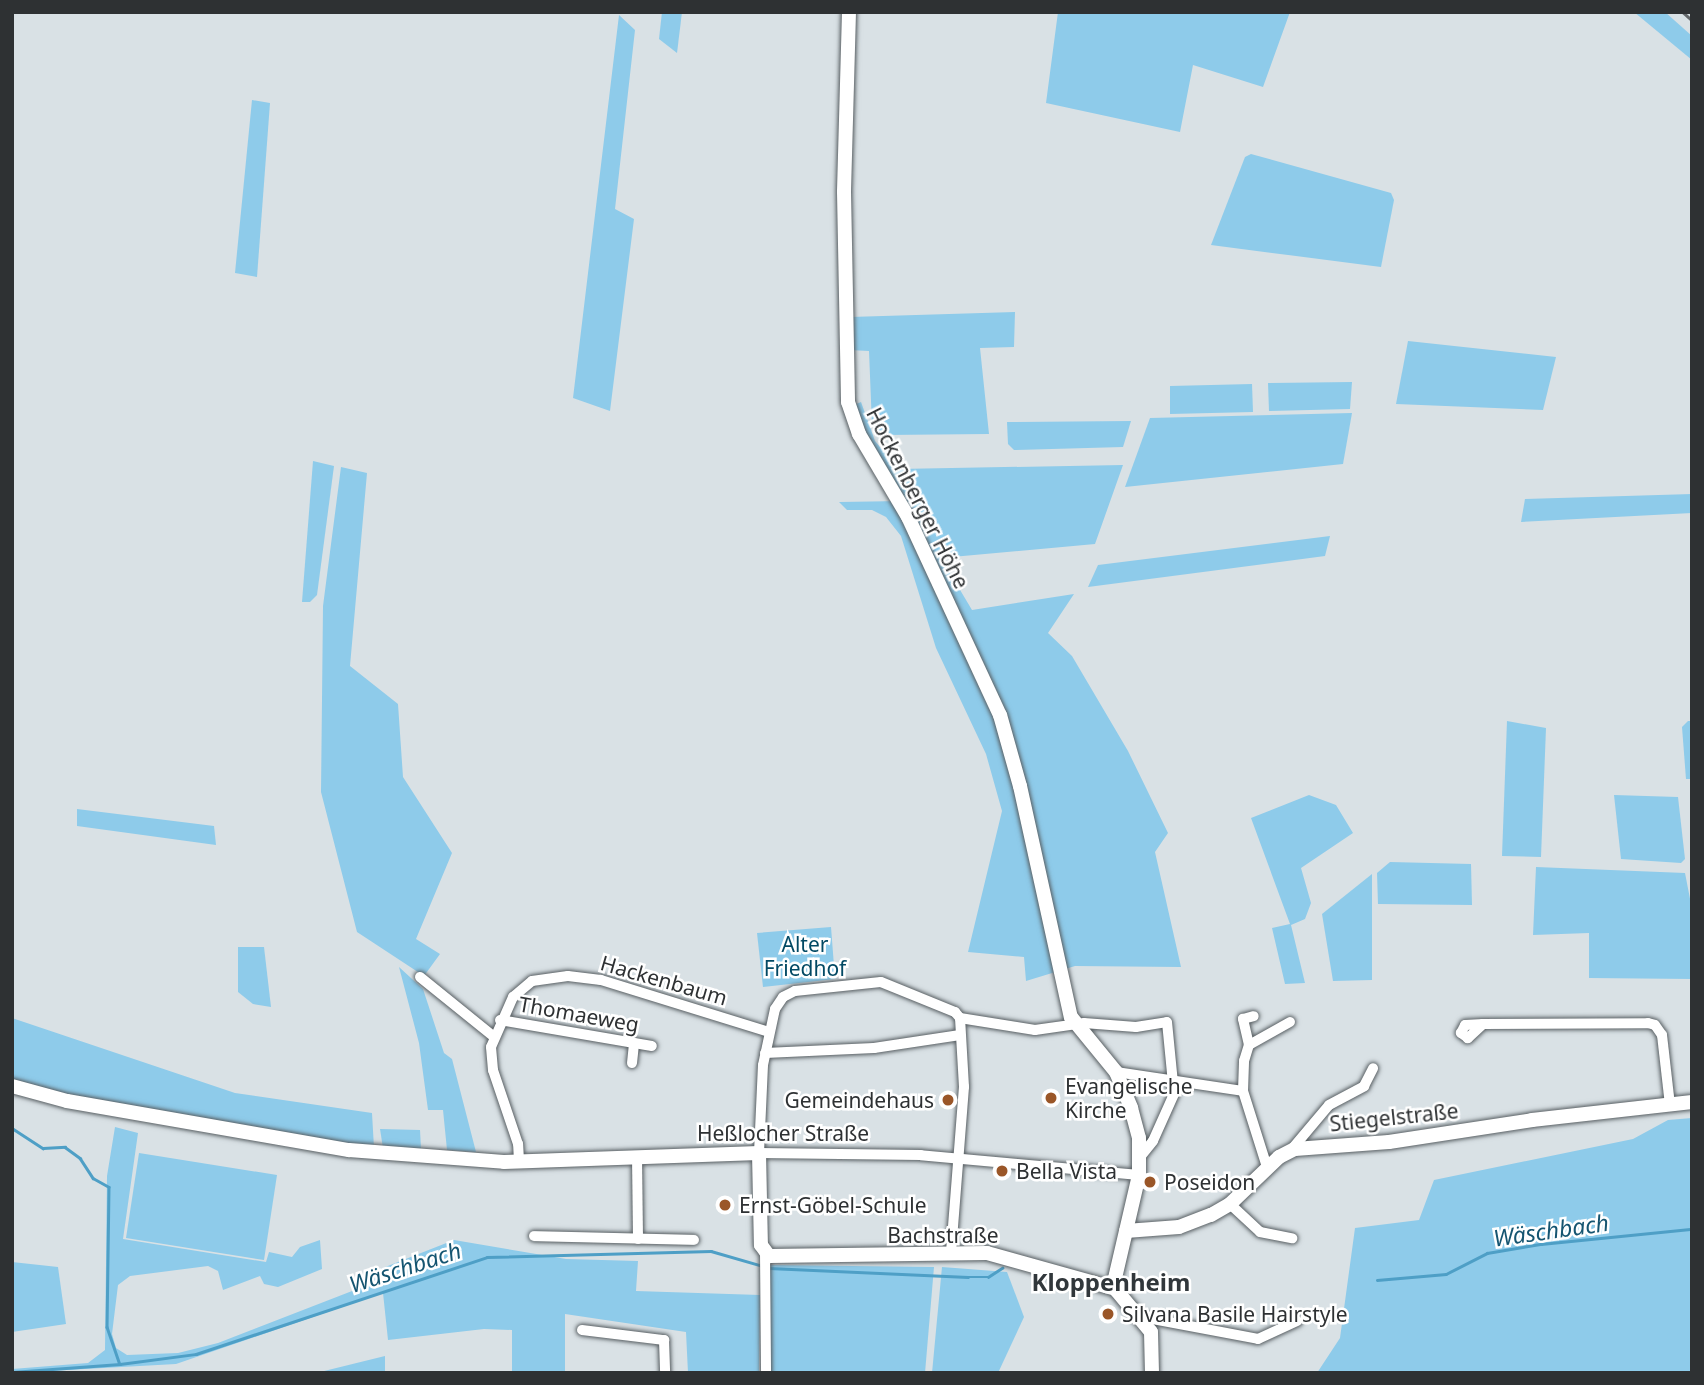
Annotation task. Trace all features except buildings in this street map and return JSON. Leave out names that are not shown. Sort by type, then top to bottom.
[{"type":"street","name":"Hockenberger Höhe","points":[[849,12],[844,192],[848,402],[859,435],[908,517],[1007,734],[1074,1025]]},
{"type":"street","name":"Hackenbaum","points":[[519,1161],[518,1144],[493,1070],[493,1036],[500,1020],[525,985],[568,976],[621,986],[769,1032]]},
{"type":"street","points":[[420,977],[493,1036]]},
{"type":"street","points":[[766,1373],[765,1256],[761,1245],[759,1153],[765,1053],[779,1002],[788,994],[872,982],[889,984],[960,1018],[1035,1030],[1074,1025],[1136,1027],[1167,1023],[1175,1081],[1170,1107],[1141,1156]]},
{"type":"street","points":[[1254,1016],[1242,1019],[1249,1045],[1243,1091],[1267,1167]]},
{"type":"street","points":[[951,1252],[964,1087],[960,1018]]},
{"type":"street","name":"Thomaeweg","points":[[500,1020],[652,1046]]},
{"type":"street","points":[[1249,1045],[1290,1023]]},
{"type":"street","points":[[1483,1024],[1655,1025],[1662,1035],[1670,1105]]},
{"type":"street","points":[[1074,1025],[1116,1072],[1131,1108],[1141,1156],[1139,1175],[1117,1261],[1116,1290],[1142,1317],[1154,1343],[1152,1373]]},
{"type":"street","points":[[765,1053],[874,1048],[960,1035]]},
{"type":"street","points":[[632,1063],[634,1043]]},
{"type":"street","points":[[1292,1150],[1329,1105],[1364,1086],[1373,1068]]},
{"type":"street","points":[[1116,1072],[1243,1091]]},
{"type":"street","name":"Heßlocher Straße","points":[[12,1086],[67,1101],[322,1147],[519,1161],[759,1153],[959,1158],[1139,1175]]},
{"type":"street","name":"Stiegelstraße","points":[[1126,1231],[1179,1227],[1230,1204],[1267,1167],[1292,1150],[1389,1142],[1532,1120],[1692,1102]]},
{"type":"street","points":[[637,1156],[638,1238]]},
{"type":"street","points":[[1230,1204],[1259,1232],[1292,1238]]},
{"type":"street","points":[[534,1236],[694,1240]]},
{"type":"street","name":"Bachstraße","points":[[765,1256],[951,1252],[1012,1257],[1116,1290]]},
{"type":"street","points":[[1142,1317],[1258,1339],[1297,1321]]},
{"type":"street","points":[[582,1330],[664,1340],[665,1373]]},
{"type":"green space","points":[[662,12],[682,12],[677,53],[659,39]]},
{"type":"green space","points":[[1058,12],[1290,12],[1263,87],[1193,65],[1180,132],[1046,103]]},
{"type":"green space","points":[[1634,12],[1665,12],[1692,36],[1692,60]]},
{"type":"green space","points":[[619,15],[635,30],[615,209],[634,219],[610,411],[573,398]]},
{"type":"green space","points":[[252,100],[270,103],[257,277],[235,273]]},
{"type":"green space","points":[[1251,154],[1391,193],[1394,200],[1381,267],[1211,245],[1245,157]]},
{"type":"green space","points":[[1015,312],[1014,347],[980,348],[989,434],[884,435],[872,426],[869,351],[849,350],[850,317]]},
{"type":"green space","points":[[1408,341],[1556,357],[1543,410],[1396,404]]},
{"type":"green space","points":[[1352,382],[1350,409],[1269,411],[1268,383]]},
{"type":"green space","points":[[1252,384],[1253,412],[1170,414],[1170,386]]},
{"type":"green space","points":[[861,402],[875,441],[898,469],[1123,465],[1095,544],[941,558],[972,610],[1074,594],[1048,633],[1072,656],[1128,751],[1168,833],[1155,852],[1181,967],[1075,966],[1026,981],[1024,957],[968,952],[1002,811],[986,754],[936,648],[901,536],[886,517],[872,510],[847,510],[839,502],[903,501],[868,441],[854,405]]},
{"type":"green space","points":[[1352,413],[1343,464],[1125,487],[1150,418]]},
{"type":"green space","points":[[1131,421],[1123,447],[1014,450],[1008,444],[1007,422]]},
{"type":"green space","points":[[313,461],[334,466],[317,595],[310,602],[302,602]]},
{"type":"green space","points":[[341,467],[367,473],[350,666],[398,704],[403,777],[452,853],[416,939],[440,954],[424,976],[357,932],[321,792],[323,606]]},
{"type":"green space","points":[[1692,494],[1692,513],[1521,522],[1525,499]]},
{"type":"green space","points":[[1330,536],[1325,556],[1088,587],[1098,565]]},
{"type":"green space","points":[[1507,721],[1546,728],[1541,857],[1502,856]]},
{"type":"green space","points":[[1692,721],[1692,779],[1686,779],[1682,727]]},
{"type":"green space","points":[[1309,795],[1336,805],[1353,833],[1301,868],[1311,903],[1305,919],[1291,925],[1305,983],[1285,984],[1272,928],[1290,924],[1251,818]]},
{"type":"green space","points":[[1614,795],[1678,797],[1685,859],[1681,863],[1621,859]]},
{"type":"green space","points":[[77,809],[214,826],[216,845],[77,826]]},
{"type":"green space","points":[[1390,862],[1471,864],[1472,905],[1378,904],[1377,873]]},
{"type":"green space","points":[[1536,867],[1685,873],[1692,909],[1692,979],[1589,978],[1589,933],[1533,935]]},
{"type":"green space","points":[[1372,874],[1372,980],[1333,981],[1322,914]]},
{"type":"green space","name":"Alter Friedhof","points":[[831,927],[835,979],[763,987],[757,933]]},
{"type":"green space","points":[[238,947],[264,947],[271,1007],[253,1004],[238,992]]},
{"type":"green space","points":[[399,967],[423,989],[444,1053],[452,1059],[476,1152],[447,1150],[443,1110],[428,1110],[419,1043]]},
{"type":"green space","points":[[12,1018],[235,1093],[372,1113],[374,1148],[80,1100],[12,1080]]},
{"type":"green space","points":[[1692,1118],[1692,1373],[1317,1373],[1340,1338],[1355,1228],[1419,1220],[1434,1180],[1633,1139],[1668,1120]]},
{"type":"green space","points":[[115,1127],[138,1133],[123,1239],[266,1262],[269,1252],[292,1257],[300,1247],[320,1240],[322,1269],[278,1287],[264,1284],[260,1276],[223,1290],[218,1271],[208,1266],[130,1276],[118,1285],[112,1334],[116,1348],[127,1355],[178,1353],[218,1343],[365,1286],[365,1275],[454,1240],[566,1259],[638,1261],[636,1291],[760,1295],[759,1373],[688,1373],[686,1332],[565,1314],[565,1373],[512,1373],[512,1330],[484,1329],[388,1340],[383,1293],[176,1364],[12,1373],[12,1369],[88,1363],[105,1350],[107,1176]]},
{"type":"green space","points":[[380,1129],[420,1130],[421,1149],[383,1148]]},
{"type":"green space","points":[[139,1153],[277,1175],[264,1260],[126,1238]]},
{"type":"green space","points":[[12,1262],[58,1267],[66,1324],[12,1332]]},
{"type":"green space","points":[[769,1265],[934,1267],[925,1373],[769,1373]]},
{"type":"green space","points":[[942,1267],[1007,1272],[1024,1317],[998,1373],[932,1373]]},
{"type":"green space","points":[[385,1356],[385,1373],[316,1373]]},
{"type":"waterway","name":"Wäschbach","points":[[12,1128],[43,1148],[65,1147],[80,1158],[93,1178],[109,1187],[107,1327],[120,1364],[196,1354],[487,1257],[711,1251],[763,1266]]},
{"type":"waterway","name":"Wäschbach","points":[[1377,1280],[1446,1274],[1487,1253],[1541,1244],[1692,1229]]},
{"type":"waterway","name":"Wäschbach","points":[[769,1268],[968,1277],[988,1277],[1002,1268]]},
{"type":"waterway","points":[[12,1372],[120,1364]]},
{"type":"railway","points":[[1683,12],[1692,20]]},
{"type":"place","name":"Evangelische Kirche","points":[[1051,1098]]},
{"type":"place","name":"Gemeindehaus","points":[[948,1100]]},
{"type":"place","name":"Bella Vista","points":[[1002,1171]]},
{"type":"place","name":"Poseidon","points":[[1150,1182]]},
{"type":"place","name":"Ernst-Göbel-Schule","points":[[725,1205]]},
{"type":"place","name":"Silvana Basile Hairstyle","points":[[1108,1314]]},
{"type":"district","name":"Kloppenheim","points":[[1111,1282]]}]
